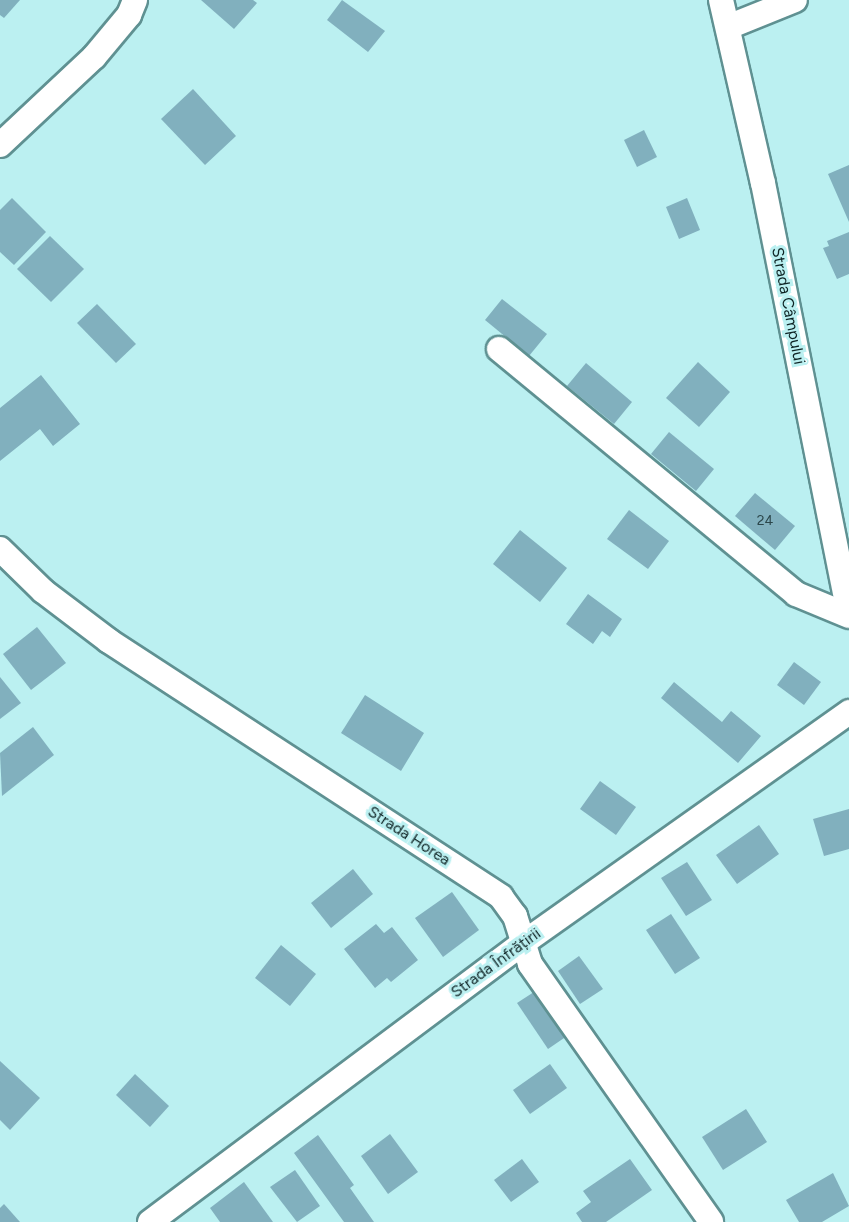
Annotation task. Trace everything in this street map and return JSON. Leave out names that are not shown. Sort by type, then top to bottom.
[{"type":"street","points":[[0,145],[94,57],[129,15],[135,0]]},
{"type":"street","name":"Strada Câmpului","points":[[721,0],[763,183],[849,614]]},
{"type":"street","points":[[728,27],[795,0]]},
{"type":"street","points":[[500,349],[796,594],[849,614]]},
{"type":"street","name":"Strada Horea","points":[[0,549],[43,591],[109,641],[501,897],[515,916],[530,964],[711,1222]]},
{"type":"street","name":"Strada Înfrățirii","points":[[150,1222],[523,943],[849,712]]},
{"type":"building","points":[[0,0],[20,0],[4,18],[0,15]]},
{"type":"building","points":[[201,0],[253,0],[257,3],[234,29]]},
{"type":"building","points":[[342,0],[385,31],[368,52],[327,20]]},
{"type":"building","points":[[193,89],[236,136],[205,165],[161,119]]},
{"type":"building","points":[[644,130],[657,157],[637,167],[624,140]]},
{"type":"building","points":[[849,165],[849,222],[828,174]]},
{"type":"building","points":[[12,198],[46,232],[14,265],[0,252],[0,210]]},
{"type":"building","points":[[687,198],[700,230],[679,239],[666,207]]},
{"type":"building","points":[[849,232],[849,274],[837,279],[823,248],[829,246],[827,241]]},
{"type":"building","points":[[50,236],[84,269],[51,302],[17,269]]},
{"type":"building","points":[[502,299],[547,334],[529,356],[485,320]]},
{"type":"building","points":[[97,304],[136,344],[116,363],[77,323]]},
{"type":"building","points":[[698,362],[730,392],[699,427],[666,398]]},
{"type":"building","points":[[586,363],[632,402],[614,424],[567,386]]},
{"type":"building","points":[[41,375],[80,424],[53,446],[40,429],[0,461],[0,408]]},
{"type":"building","points":[[669,432],[714,469],[696,491],[651,454]]},
{"type":"building","points":[[755,493],[795,526],[775,550],[735,516]]},
{"type":"building","points":[[629,510],[669,541],[648,569],[607,539]]},
{"type":"building","points":[[520,530],[567,568],[540,602],[493,564]]},
{"type":"building","points":[[588,594],[622,619],[610,637],[602,631],[593,644],[566,624]]},
{"type":"building","points":[[37,627],[66,663],[31,690],[3,654]]},
{"type":"building","points":[[794,662],[821,682],[804,705],[777,685]]},
{"type":"building","points":[[0,677],[21,703],[0,719]]},
{"type":"building","points":[[674,682],[722,722],[731,711],[761,736],[738,763],[661,698]]},
{"type":"building","points":[[365,695],[424,733],[401,771],[341,733]]},
{"type":"building","points":[[33,727],[54,755],[2,796],[0,753]]},
{"type":"building","points":[[600,781],[636,807],[616,835],[580,809]]},
{"type":"building","points":[[849,809],[849,849],[824,856],[813,819]]},
{"type":"building","points":[[759,825],[779,854],[737,884],[716,855]]},
{"type":"building","points":[[687,862],[712,900],[686,916],[661,878]]},
{"type":"building","points":[[353,869],[373,894],[331,928],[311,903]]},
{"type":"building","points":[[452,892],[479,930],[443,957],[415,918]]},
{"type":"building","points":[[671,914],[700,958],[675,974],[646,930]]},
{"type":"building","points":[[376,924],[384,933],[392,927],[418,960],[391,982],[387,978],[375,988],[344,949]]},
{"type":"building","points":[[281,945],[316,974],[290,1006],[255,978]]},
{"type":"building","points":[[579,956],[603,989],[580,1004],[558,971]]},
{"type":"building","points":[[537,990],[567,1036],[548,1049],[517,1003]]},
{"type":"building","points":[[0,1061],[40,1098],[10,1130],[0,1120]]},
{"type":"building","points":[[550,1064],[567,1088],[530,1114],[513,1090]]},
{"type":"building","points":[[135,1074],[169,1106],[150,1127],[116,1095]]},
{"type":"building","points":[[746,1109],[767,1142],[723,1170],[702,1137]]},
{"type":"building","points":[[390,1134],[418,1172],[388,1194],[361,1156]]},
{"type":"building","points":[[318,1135],[354,1185],[350,1188],[374,1222],[344,1222],[294,1153]]},
{"type":"building","points":[[522,1159],[539,1182],[511,1202],[494,1180]]},
{"type":"building","points":[[630,1159],[652,1190],[606,1222],[582,1222],[576,1213],[591,1202],[583,1191]]},
{"type":"building","points":[[295,1170],[320,1206],[297,1222],[270,1187]]},
{"type":"building","points":[[833,1173],[849,1206],[822,1222],[799,1222],[786,1200]]},
{"type":"building","points":[[244,1182],[273,1222],[220,1222],[210,1208]]},
{"type":"building","points":[[4,1204],[20,1222],[0,1222],[0,1208]]}]
